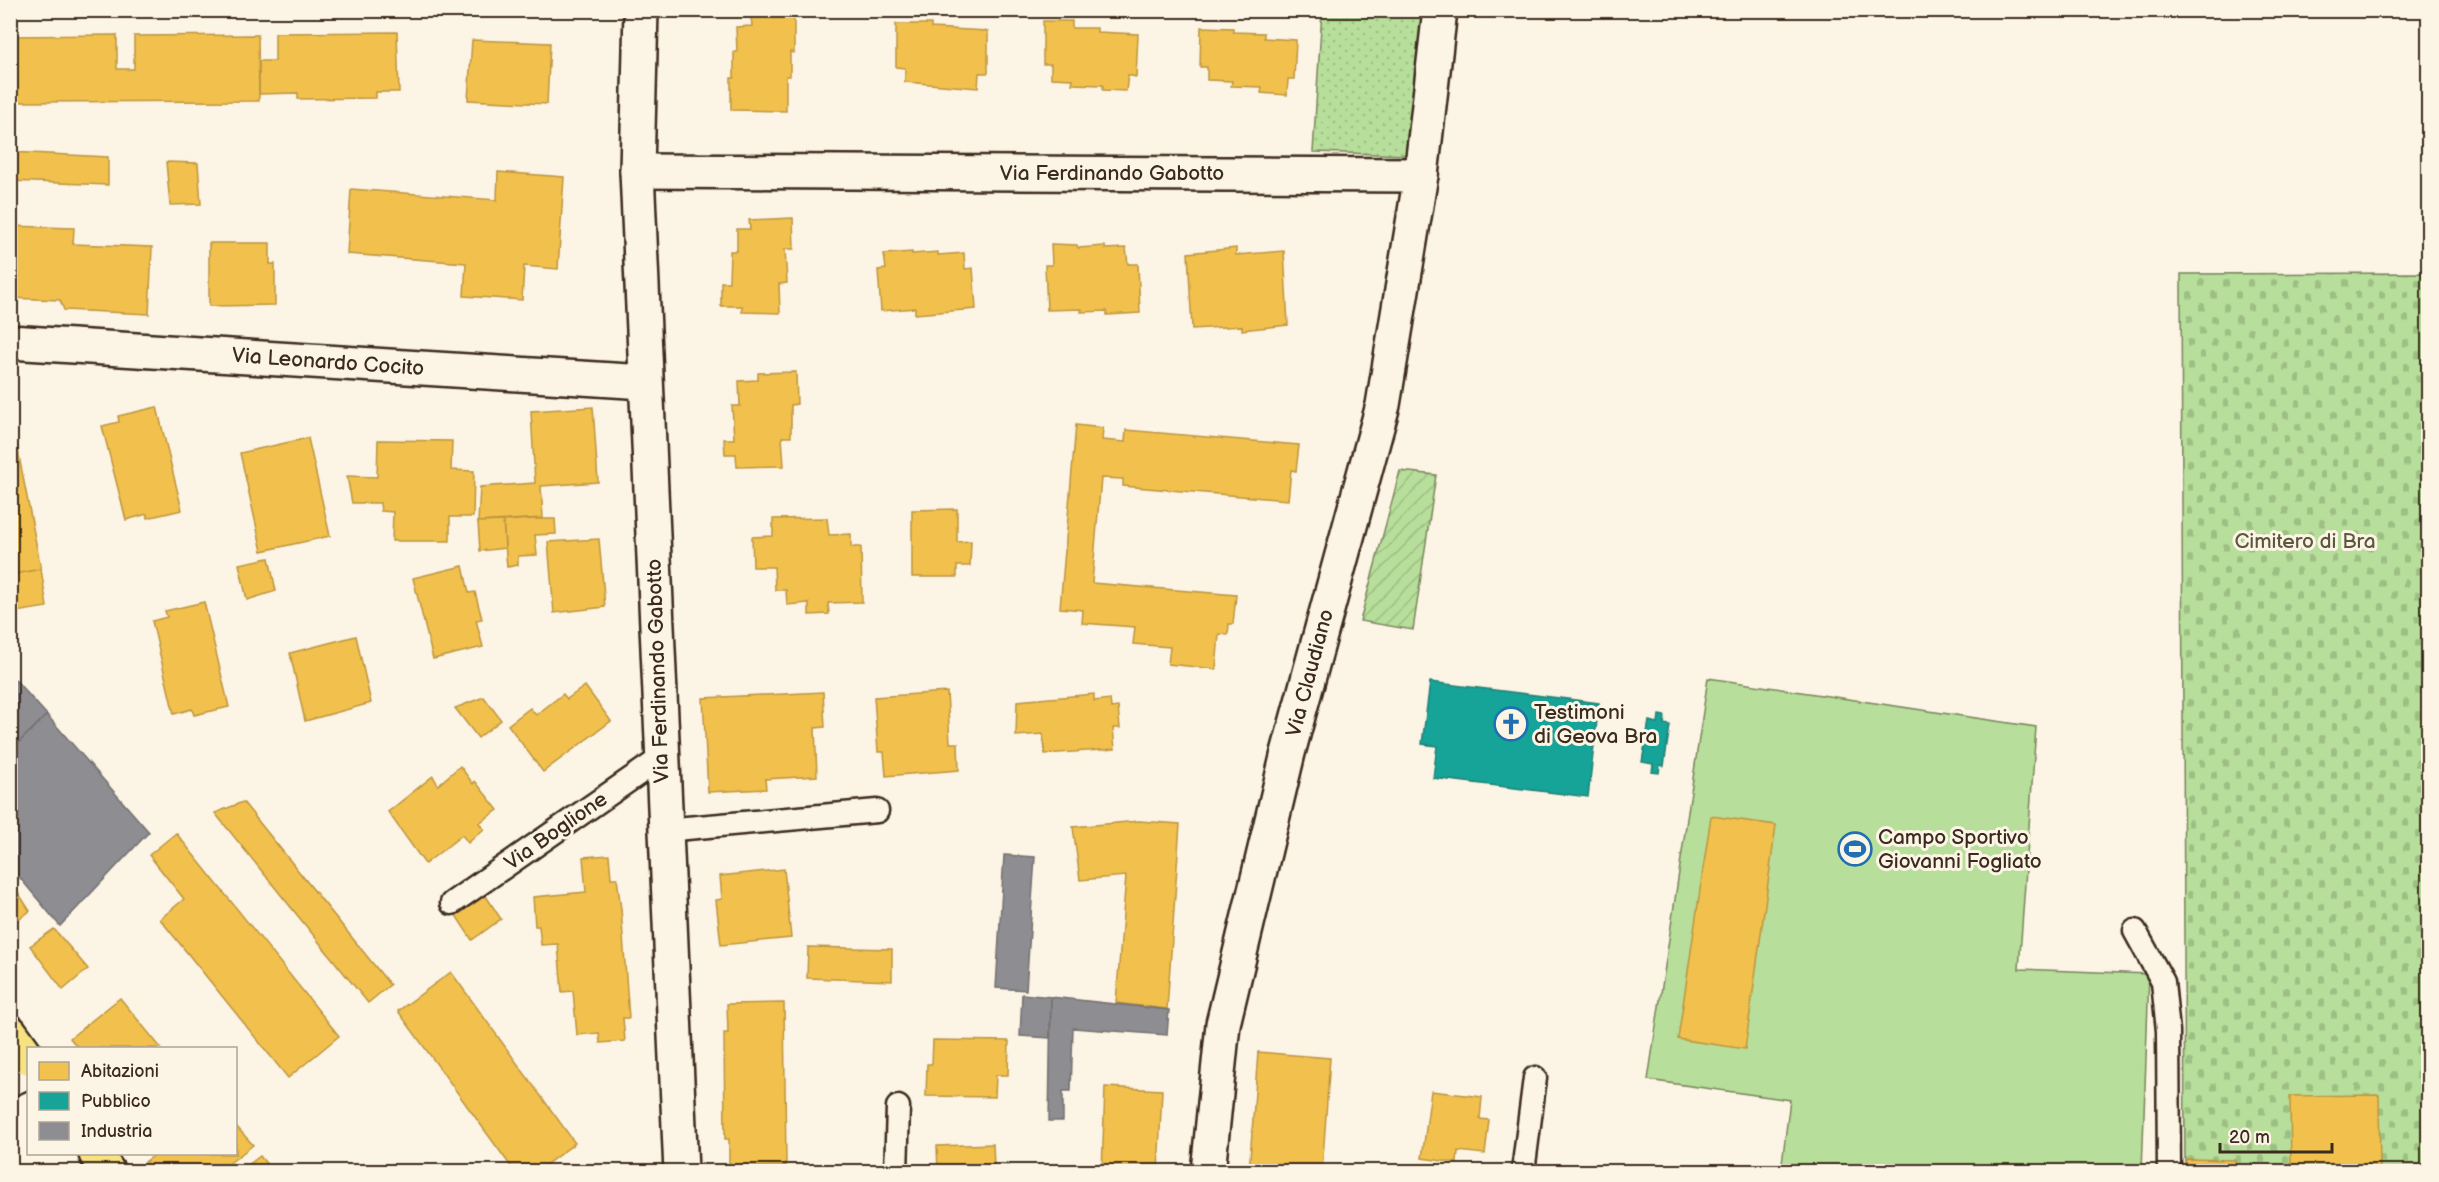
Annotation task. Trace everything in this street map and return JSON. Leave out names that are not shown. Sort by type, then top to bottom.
[{"type":"main road","points":[[10,1032],[27,1056]]},
{"type":"main road","points":[[97,1155],[108,1172]]},
{"type":"street","name":"Via Ferdinando Gabotto","points":[[641,10],[637,171],[664,830],[681,1172]]},
{"type":"street","points":[[1421,175],[1440,10]]},
{"type":"street","name":"Via Ferdinando Gabotto","points":[[637,171],[1421,175]]},
{"type":"street","name":"Via Claudiano","points":[[1208,1172],[1222,1024],[1288,753],[1383,405],[1421,175]]},
{"type":"street","name":"Via Leonardo Cocito","points":[[10,342],[645,382]]},
{"type":"lane","name":"Via Boglione","points":[[452,903],[661,758]]},
{"type":"lane","points":[[664,830],[877,811]]},
{"type":"lane","points":[[2135,931],[2163,982],[2168,1030],[2169,1172]]},
{"type":"lane","points":[[10,1085],[27,1077]]},
{"type":"lane","points":[[1523,1172],[1535,1078]]},
{"type":"lane","points":[[896,1172],[898,1107]]},
{"type":"green space","points":[[1322,11],[1423,11],[1409,155],[1313,152]]},
{"type":"green space","name":"Cimitero di Bra","points":[[2428,273],[2428,1171],[2185,1171],[2181,274]]},
{"type":"green space","points":[[1400,471],[1436,475],[1413,630],[1360,621]]},
{"type":"green space","name":"Campo Sportivo Giovanni Fogliato","points":[[1708,678],[2036,727],[2019,969],[2149,974],[2142,1171],[1781,1171],[1790,1100],[1648,1080]]},
{"type":"building: Abitazioni","points":[[751,17],[794,17],[794,53],[790,52],[790,76],[786,76],[786,111],[731,110],[731,78],[734,78],[734,52],[737,52],[736,27],[752,26]]},
{"type":"building: Abitazioni","points":[[1043,21],[1072,21],[1072,28],[1097,28],[1097,32],[1138,34],[1136,77],[1128,75],[1126,91],[1103,90],[1103,85],[1072,84],[1073,79],[1051,78],[1051,64],[1043,64]]},
{"type":"building: Abitazioni","points":[[896,24],[931,24],[931,28],[988,31],[988,73],[979,73],[978,88],[905,82],[905,68],[896,67]]},
{"type":"building: Abitazioni","points":[[1201,27],[1233,28],[1233,32],[1264,33],[1264,38],[1296,40],[1294,79],[1288,79],[1287,95],[1261,93],[1262,87],[1231,86],[1232,81],[1207,80],[1207,67],[1200,67]]},
{"type":"building: Abitazioni","points":[[397,32],[399,92],[376,92],[376,98],[298,99],[298,93],[259,94],[259,61],[275,61],[275,33]]},
{"type":"building: Abitazioni","points":[[117,35],[117,69],[134,69],[134,36],[258,35],[259,101],[10,102],[10,36]]},
{"type":"building: Abitazioni","points":[[472,40],[550,43],[547,104],[468,100]]},
{"type":"building: Abitazioni","points":[[10,152],[108,157],[108,185],[10,181]]},
{"type":"building: Abitazioni","points":[[166,162],[198,163],[201,204],[170,205]]},
{"type":"building: Abitazioni","points":[[498,172],[564,177],[558,269],[524,266],[522,300],[464,296],[466,263],[347,254],[351,189],[497,200]]},
{"type":"building: Abitazioni","points":[[793,218],[794,249],[785,249],[787,283],[779,284],[780,313],[742,312],[742,306],[721,306],[721,282],[729,282],[730,251],[737,251],[737,229],[750,229],[749,220]]},
{"type":"building: Abitazioni","points":[[10,226],[74,228],[73,244],[152,247],[149,314],[64,310],[60,300],[10,298]]},
{"type":"building: Abitazioni","points":[[209,243],[270,243],[270,264],[275,264],[275,305],[209,306]]},
{"type":"building: Abitazioni","points":[[1051,244],[1077,245],[1078,248],[1105,246],[1105,249],[1126,248],[1128,264],[1138,264],[1140,313],[1107,315],[1107,311],[1047,310],[1045,265],[1052,265]]},
{"type":"building: Abitazioni","points":[[1236,248],[1236,255],[1284,251],[1288,325],[1242,330],[1242,326],[1192,329],[1188,253]]},
{"type":"building: Abitazioni","points":[[912,252],[912,254],[938,252],[938,255],[964,253],[965,269],[973,268],[976,309],[915,314],[915,308],[881,311],[878,270],[886,269],[884,254]]},
{"type":"building: Abitazioni","points":[[796,372],[797,404],[791,405],[791,437],[782,437],[784,466],[737,467],[736,454],[725,454],[724,439],[734,439],[732,406],[740,406],[739,381],[758,380],[758,373]]},
{"type":"building: Abitazioni","points":[[157,407],[182,510],[147,518],[147,514],[126,520],[102,426],[119,422],[118,416]]},
{"type":"building: Abitazioni","points":[[593,407],[598,482],[541,486],[543,518],[478,522],[480,487],[535,483],[531,411]]},
{"type":"building: Abitazioni","points":[[10,410],[41,569],[10,575]]},
{"type":"building: Abitazioni","points":[[1076,425],[1103,428],[1102,440],[1125,442],[1126,430],[1299,445],[1296,471],[1291,470],[1288,500],[1123,486],[1123,479],[1101,478],[1092,583],[1236,595],[1233,624],[1229,624],[1228,635],[1219,634],[1216,669],[1168,664],[1170,647],[1133,644],[1135,627],[1082,623],[1083,610],[1060,608]]},
{"type":"building: Abitazioni","points":[[308,438],[330,536],[262,551],[240,453]]},
{"type":"building: Abitazioni","points":[[378,440],[452,441],[451,470],[474,471],[473,517],[450,517],[450,541],[392,541],[393,512],[381,511],[380,503],[352,503],[347,476],[377,477]]},
{"type":"building: Abitazioni","points":[[957,509],[957,542],[971,541],[970,566],[957,566],[957,577],[912,577],[912,510]]},
{"type":"building: Abitazioni","points":[[827,518],[829,535],[851,534],[851,547],[861,547],[862,602],[828,603],[829,614],[809,615],[809,603],[787,605],[786,590],[775,590],[774,567],[753,567],[752,537],[773,536],[773,519]]},
{"type":"building: Abitazioni","points":[[555,519],[556,534],[535,535],[537,555],[518,556],[518,565],[507,567],[503,521]]},
{"type":"building: Abitazioni","points":[[503,521],[505,548],[480,551],[478,522]]},
{"type":"building: Abitazioni","points":[[599,539],[605,607],[554,613],[548,542]]},
{"type":"building: Abitazioni","points":[[269,558],[276,591],[247,600],[239,564]]},
{"type":"building: Abitazioni","points":[[463,566],[469,593],[475,592],[482,619],[476,620],[483,647],[433,659],[413,578]]},
{"type":"building: Abitazioni","points":[[41,569],[47,607],[16,612],[10,575]]},
{"type":"building: Abitazioni","points":[[204,602],[229,707],[194,715],[192,709],[174,714],[152,621],[167,617],[165,611]]},
{"type":"building: Abitazioni","points":[[356,636],[371,703],[305,721],[290,653]]},
{"type":"building: Abitazioni","points":[[585,686],[611,721],[543,772],[508,725],[530,708],[536,715],[563,694],[567,699]]},
{"type":"building: Abitazioni","points":[[823,692],[825,727],[815,728],[817,776],[765,779],[766,789],[708,792],[703,698]]},
{"type":"building: Abitazioni","points":[[947,692],[950,743],[958,743],[959,770],[886,776],[884,752],[878,752],[874,697]]},
{"type":"building: Abitazioni","points":[[1094,694],[1094,701],[1110,699],[1111,708],[1118,707],[1120,728],[1113,728],[1115,749],[1045,754],[1043,734],[1016,736],[1017,701]]},
{"type":"building: Abitazioni","points":[[484,697],[501,720],[478,738],[455,708]]},
{"type":"building: Abitazioni","points":[[460,766],[473,784],[475,781],[498,810],[479,823],[484,829],[468,843],[462,835],[425,864],[388,812],[433,776],[438,785]]},
{"type":"building: Abitazioni","points":[[243,802],[390,985],[368,1003],[215,813]]},
{"type":"building: Abitazioni","points":[[1711,816],[1776,825],[1745,1049],[1678,1039]]},
{"type":"building: Abitazioni","points":[[1139,821],[1180,824],[1167,1009],[1116,1003],[1126,876],[1080,880],[1073,827]]},
{"type":"building: Abitazioni","points":[[176,833],[339,1036],[288,1078],[160,919],[184,899],[149,855]]},
{"type":"building: Abitazioni","points":[[609,855],[611,878],[617,878],[621,909],[629,1018],[623,1018],[625,1041],[600,1043],[599,1033],[577,1035],[573,991],[562,992],[558,944],[541,945],[539,926],[535,926],[533,897],[586,892],[583,857]]},
{"type":"building: Abitazioni","points":[[784,869],[791,938],[721,945],[716,900],[722,899],[720,876]]},
{"type":"building: Abitazioni","points":[[10,880],[30,911],[10,925]]},
{"type":"building: Abitazioni","points":[[484,893],[501,919],[472,940],[455,914]]},
{"type":"building: Abitazioni","points":[[54,929],[88,969],[63,990],[30,946]]},
{"type":"building: Abitazioni","points":[[808,947],[892,949],[892,981],[807,978]]},
{"type":"building: Abitazioni","points":[[451,972],[575,1143],[536,1172],[515,1172],[398,1011]]},
{"type":"building: Abitazioni","points":[[120,998],[160,1047],[77,1047],[70,1038]]},
{"type":"building: Abitazioni","points":[[784,1003],[786,1166],[729,1168],[729,1139],[725,1139],[724,1033],[728,1033],[727,1004]]},
{"type":"building: Abitazioni","points":[[933,1040],[1009,1041],[1008,1075],[996,1075],[995,1097],[926,1096],[927,1064],[932,1064]]},
{"type":"building: Abitazioni","points":[[1258,1052],[1330,1058],[1322,1172],[1249,1172]]},
{"type":"building: Abitazioni","points":[[1105,1087],[1162,1090],[1158,1172],[1102,1172]]},
{"type":"building: Abitazioni","points":[[1431,1091],[1482,1097],[1480,1119],[1489,1120],[1485,1154],[1458,1151],[1457,1163],[1422,1158]]},
{"type":"building: Abitazioni","points":[[2379,1095],[2380,1172],[2291,1171],[2290,1096]]},
{"type":"building: Abitazioni","points":[[237,1127],[253,1145],[218,1172],[153,1172],[145,1162],[155,1155],[237,1155]]},
{"type":"building: Abitazioni","points":[[993,1144],[994,1167],[1009,1166],[1009,1172],[938,1172],[937,1146]]},
{"type":"building: Abitazioni","points":[[260,1156],[273,1172],[239,1172]]},
{"type":"building: Abitazioni","points":[[2186,1159],[2235,1160],[2235,1172],[2185,1172]]},
{"type":"building: Pubblico","name":"Testimoni di Geova Bra","points":[[1430,682],[1599,703],[1588,797],[1433,778],[1437,746],[1422,744]]},
{"type":"building: Pubblico","points":[[1659,715],[1665,716],[1664,724],[1670,725],[1664,766],[1660,765],[1659,773],[1652,772],[1653,764],[1642,762],[1649,721],[1658,723]]},
{"type":"building: Industria","points":[[10,674],[47,715],[10,751]]},
{"type":"building: Industria","points":[[47,715],[149,832],[60,926],[10,866],[10,751]]},
{"type":"building: Industria","points":[[1004,855],[1035,857],[1026,990],[996,988]]},
{"type":"building: Industria","points":[[1022,994],[1051,997],[1050,1038],[1020,1036]]},
{"type":"building: Industria","points":[[1051,997],[1169,1010],[1167,1035],[1073,1028],[1071,1091],[1063,1091],[1063,1121],[1049,1121]]},
{"type":"place","name":"Testimoni di Geova Bra","points":[[1511,724]]},
{"type":"place","name":"Campo Sportivo Giovanni Fogliato","points":[[1855,849]]}]
